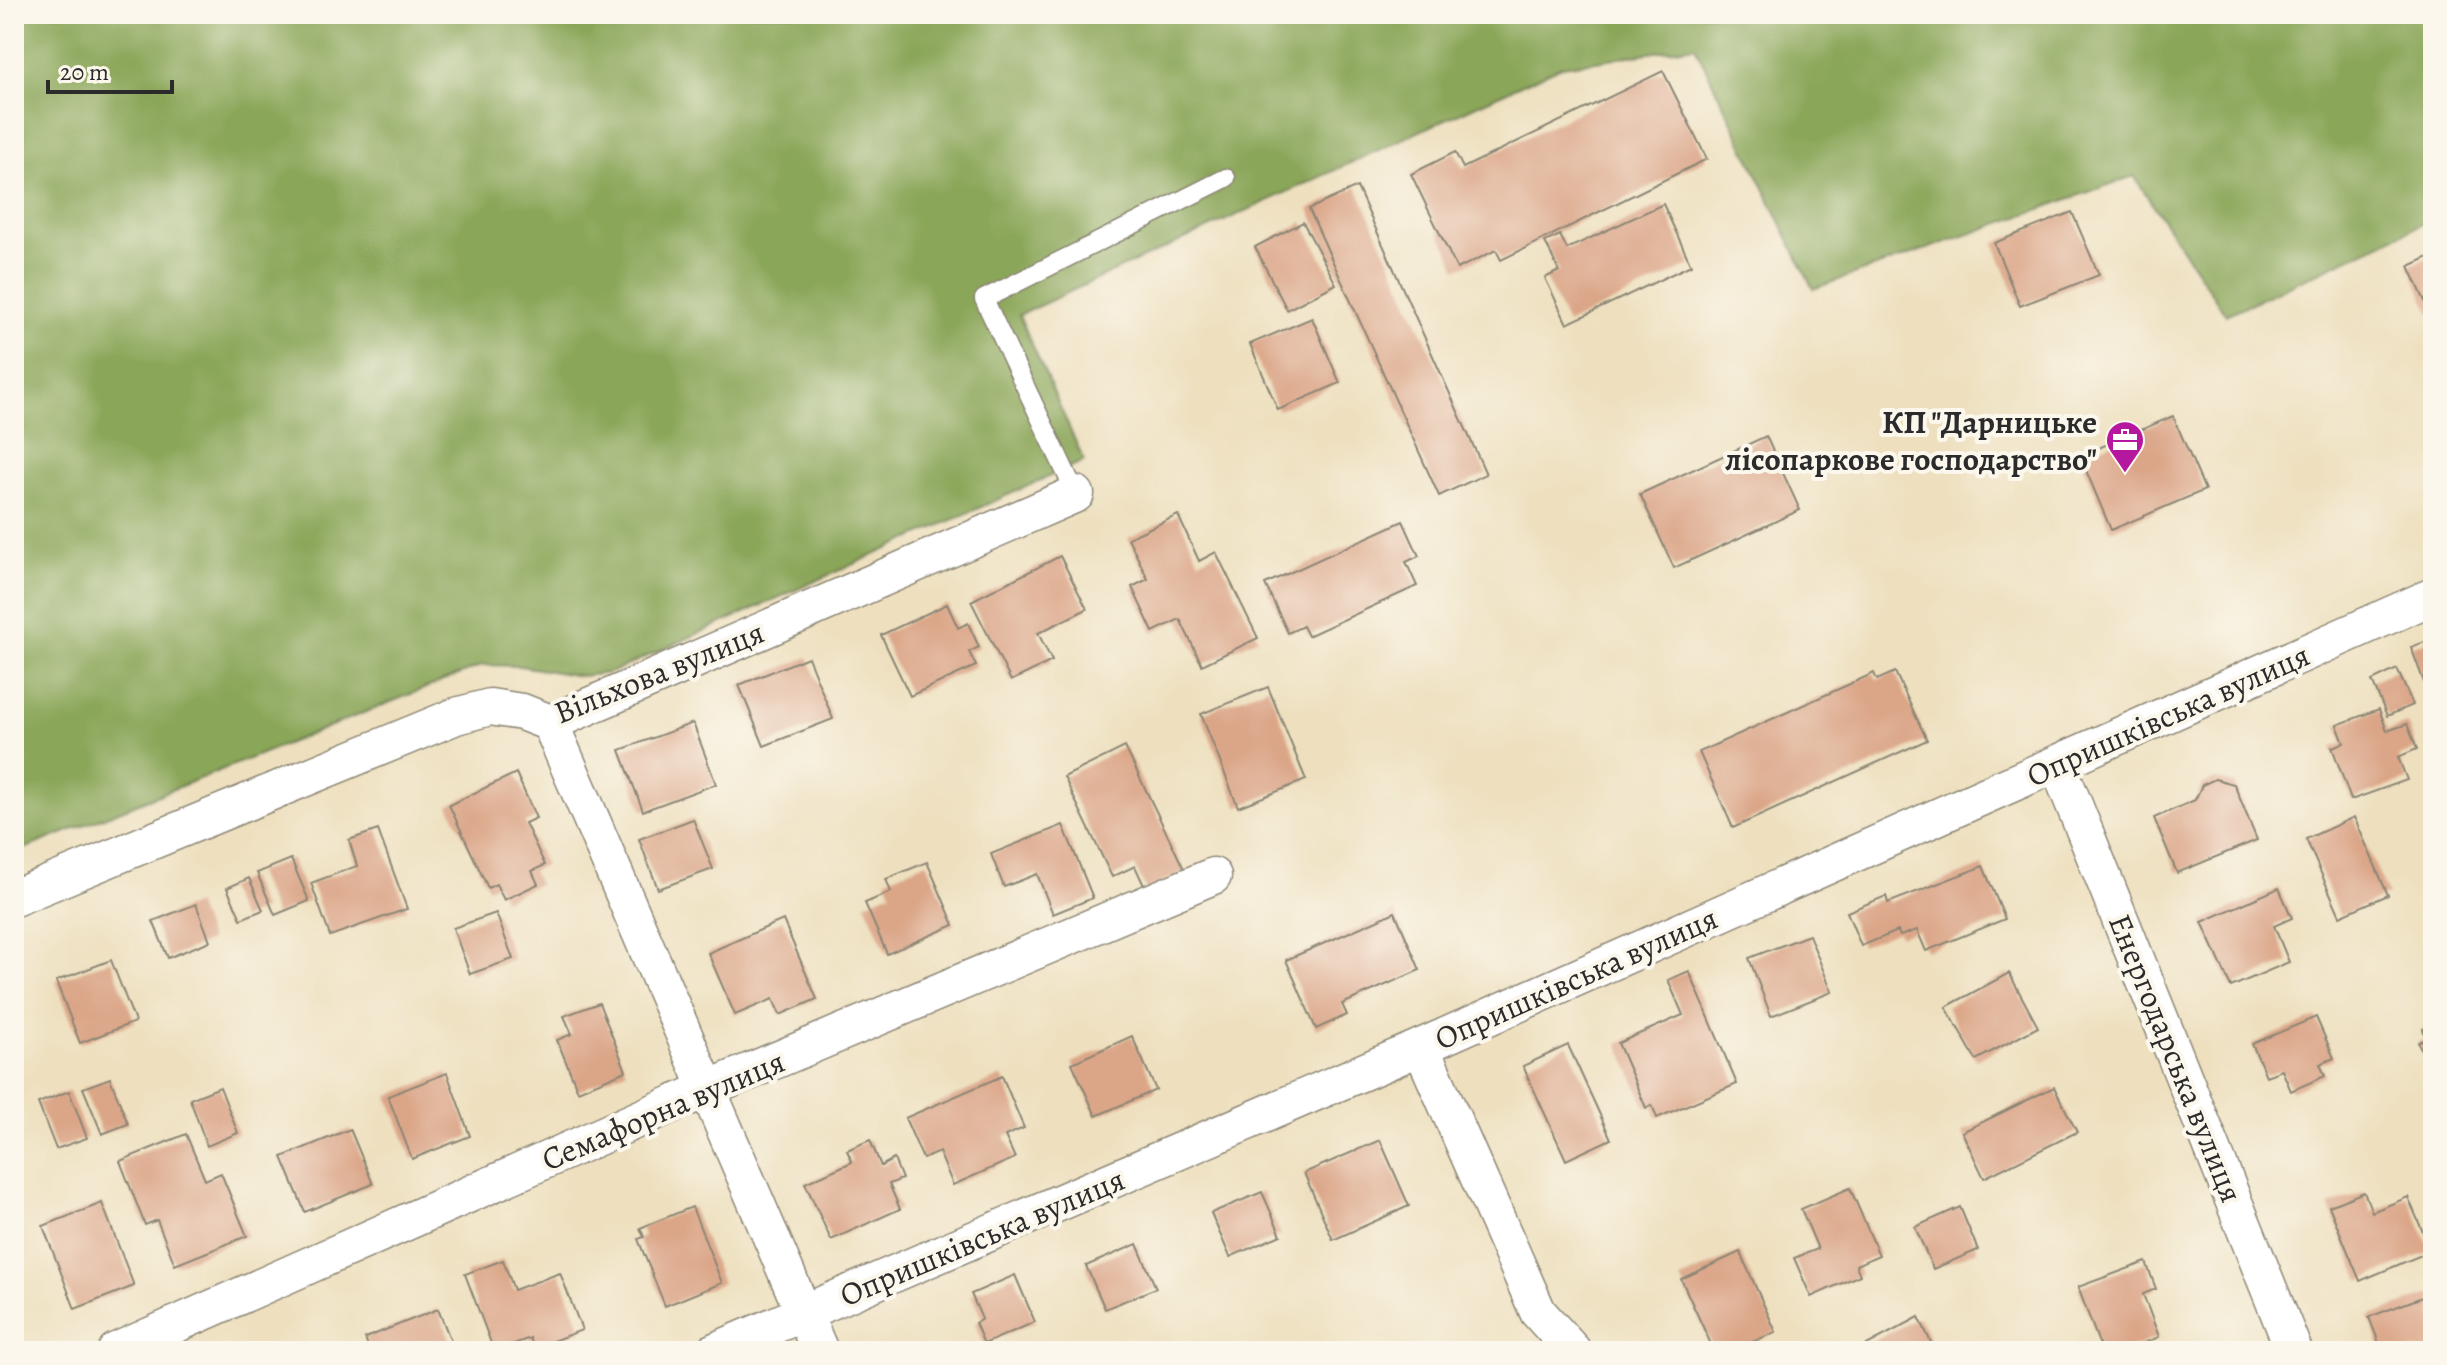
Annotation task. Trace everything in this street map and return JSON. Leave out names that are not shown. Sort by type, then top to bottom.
[{"type":"street","name":"Вільхова вулиця","points":[[14,898],[456,716],[490,707],[522,712],[550,723],[1076,494]]},
{"type":"street","name":"Опришківська вулиця","points":[[715,1351],[1421,1047],[2433,596]]},
{"type":"street","points":[[550,723],[820,1351]]},
{"type":"street","name":"Енергодарська вулиця","points":[[2058,765],[2294,1351]]},
{"type":"street","name":"Семафорна вулиця","points":[[116,1351],[709,1090],[1213,876]]},
{"type":"street","points":[[1421,1047],[1538,1312],[1573,1351]]},
{"type":"street","points":[[1532,1351],[1538,1312]]},
{"type":"lane","points":[[1076,494],[984,299],[1226,178]]},
{"type":"green space","points":[[14,14],[2433,14],[2433,219],[2226,315],[2134,176],[1813,289],[1695,46],[1562,66],[1019,315],[1084,461],[610,673],[580,676],[520,666],[483,665],[14,853]]},
{"type":"building","points":[[1663,71],[1707,159],[1501,260],[1496,250],[1457,269],[1411,174],[1455,152],[1463,168]]},
{"type":"building","points":[[1357,187],[1486,474],[1439,496],[1309,209]]},
{"type":"building","points":[[1663,204],[1691,265],[1567,324],[1545,278],[1559,271],[1545,242],[1560,235],[1567,249]]},
{"type":"building","points":[[2072,212],[2099,275],[2020,306],[1994,243]]},
{"type":"building","points":[[1303,222],[1336,284],[1287,310],[1255,247]]},
{"type":"building","points":[[2433,255],[2433,319],[2409,266]]},
{"type":"building","points":[[1312,318],[1340,383],[1278,410],[1250,344]]},
{"type":"building","points":[[2173,416],[2205,490],[2111,530],[2080,456]]},
{"type":"building","points":[[1766,436],[1800,510],[1674,568],[1640,494]]},
{"type":"building","points":[[1178,515],[1199,561],[1216,552],[1258,638],[1202,665],[1180,619],[1153,632],[1132,587],[1148,579],[1128,538]]},
{"type":"building","points":[[1403,521],[1419,556],[1406,562],[1417,586],[1308,636],[1303,626],[1288,633],[1265,584]]},
{"type":"building","points":[[1060,556],[1087,609],[1038,633],[1052,661],[1011,681],[971,601]]},
{"type":"building","points":[[947,604],[958,628],[968,623],[979,647],[969,652],[976,666],[910,696],[881,635]]},
{"type":"building","points":[[2433,639],[2433,691],[2428,693],[2411,647]]},
{"type":"building","points":[[808,657],[833,719],[764,746],[739,685]]},
{"type":"building","points":[[2397,669],[2413,705],[2387,716],[2372,681]]},
{"type":"building","points":[[1895,672],[1927,740],[1733,828],[1699,752],[1874,673],[1877,680]]},
{"type":"building","points":[[1268,687],[1306,780],[1238,807],[1201,714]]},
{"type":"building","points":[[2379,709],[2387,731],[2407,724],[2417,749],[2398,757],[2407,780],[2351,800],[2332,747],[2344,743],[2337,725]]},
{"type":"building","points":[[693,723],[716,784],[643,811],[620,750]]},
{"type":"building","points":[[1125,747],[1185,871],[1146,890],[1135,866],[1112,877],[1064,777]]},
{"type":"building","points":[[516,773],[536,818],[525,823],[545,865],[532,871],[538,884],[504,900],[496,884],[488,888],[449,805]]},
{"type":"building","points":[[2215,779],[2234,784],[2257,840],[2177,873],[2154,818],[2195,800],[2202,785]]},
{"type":"building","points":[[2354,817],[2388,895],[2340,916],[2306,839]]},
{"type":"building","points":[[693,819],[713,869],[658,889],[639,839]]},
{"type":"building","points":[[1063,825],[1093,898],[1053,914],[1037,874],[1004,887],[991,854]]},
{"type":"building","points":[[378,830],[407,909],[330,936],[311,883],[357,866],[349,840]]},
{"type":"building","points":[[291,859],[309,901],[275,915],[257,873]]},
{"type":"building","points":[[927,862],[954,925],[887,954],[865,903],[891,892],[886,879]]},
{"type":"building","points":[[1983,866],[2005,919],[1926,951],[1917,930],[1900,936],[1898,931],[1861,946],[1847,912],[1886,896],[1888,903]]},
{"type":"building","points":[[249,878],[263,910],[241,919],[227,888]]},
{"type":"building","points":[[2279,888],[2292,918],[2274,926],[2289,962],[2231,987],[2202,922]]},
{"type":"building","points":[[196,904],[210,941],[168,958],[153,921]]},
{"type":"building","points":[[1395,912],[1420,970],[1342,1004],[1347,1015],[1316,1029],[1286,960]]},
{"type":"building","points":[[496,913],[513,959],[470,974],[453,928]]},
{"type":"building","points":[[783,920],[817,999],[780,1015],[773,999],[735,1015],[708,953]]},
{"type":"building","points":[[1809,935],[1832,992],[1771,1016],[1749,958]]},
{"type":"building","points":[[111,960],[135,1022],[80,1043],[56,981]]},
{"type":"building","points":[[1689,971],[1737,1084],[1657,1118],[1652,1105],[1646,1108],[1618,1043],[1683,1015],[1668,980]]},
{"type":"building","points":[[2009,973],[2038,1027],[1976,1060],[1946,1007]]},
{"type":"building","points":[[599,1003],[626,1071],[578,1091],[557,1040],[572,1034],[564,1016]]},
{"type":"building","points":[[2316,1017],[2334,1058],[2320,1064],[2325,1076],[2291,1091],[2282,1070],[2266,1076],[2252,1044]]},
{"type":"building","points":[[2433,1024],[2433,1076],[2418,1042],[2426,1039],[2423,1029]]},
{"type":"building","points":[[1132,1036],[1156,1090],[1096,1116],[1072,1063]]},
{"type":"building","points":[[1568,1045],[1611,1139],[1566,1160],[1523,1066]]},
{"type":"building","points":[[447,1073],[470,1136],[412,1159],[388,1096]]},
{"type":"building","points":[[1002,1076],[1024,1128],[1005,1136],[1015,1158],[953,1185],[939,1152],[923,1159],[905,1118]]},
{"type":"building","points":[[110,1078],[128,1124],[102,1134],[83,1088]]},
{"type":"building","points":[[220,1087],[238,1133],[207,1146],[190,1099]]},
{"type":"building","points":[[2054,1087],[2077,1132],[1984,1178],[1962,1132]]},
{"type":"building","points":[[69,1091],[87,1138],[56,1149],[38,1103]]},
{"type":"building","points":[[350,1129],[373,1184],[305,1212],[282,1157]]},
{"type":"building","points":[[186,1134],[205,1180],[221,1173],[247,1236],[175,1265],[157,1220],[145,1225],[120,1161]]},
{"type":"building","points":[[870,1140],[881,1166],[894,1159],[902,1179],[889,1184],[900,1209],[831,1240],[805,1183],[852,1162],[847,1150]]},
{"type":"building","points":[[1380,1140],[1409,1206],[1333,1240],[1304,1173]]},
{"type":"building","points":[[1850,1188],[1879,1255],[1856,1265],[1860,1275],[1811,1297],[1794,1258],[1818,1249],[1801,1209]]},
{"type":"building","points":[[1262,1192],[1281,1235],[1230,1257],[1211,1213]]},
{"type":"building","points":[[2364,1192],[2372,1212],[2408,1197],[2431,1251],[2360,1281],[2329,1206]]},
{"type":"building","points":[[102,1203],[134,1286],[75,1309],[43,1226]]},
{"type":"building","points":[[692,1207],[722,1283],[665,1306],[638,1239],[644,1237],[640,1228]]},
{"type":"building","points":[[1960,1207],[1978,1250],[1933,1269],[1915,1227]]},
{"type":"building","points":[[1137,1244],[1156,1288],[1105,1309],[1086,1266]]},
{"type":"building","points":[[1740,1252],[1776,1332],[1731,1351],[1714,1351],[1681,1279]]},
{"type":"building","points":[[503,1260],[514,1290],[560,1273],[582,1330],[534,1348],[530,1338],[494,1351],[465,1274]]},
{"type":"building","points":[[2146,1262],[2156,1289],[2143,1294],[2159,1337],[2123,1351],[2102,1351],[2078,1287]]},
{"type":"building","points":[[1015,1275],[1035,1322],[984,1344],[975,1323],[982,1319],[971,1294]]},
{"type":"building","points":[[2433,1293],[2433,1351],[2382,1351],[2369,1317]]},
{"type":"building","points":[[438,1309],[455,1351],[370,1351],[365,1338]]},
{"type":"building","points":[[1919,1317],[1935,1351],[1863,1351],[1861,1348]]},
{"type":"place","name":"КП \"Дарницьке лісопаркове господарство\"","points":[[2125,474]]}]
